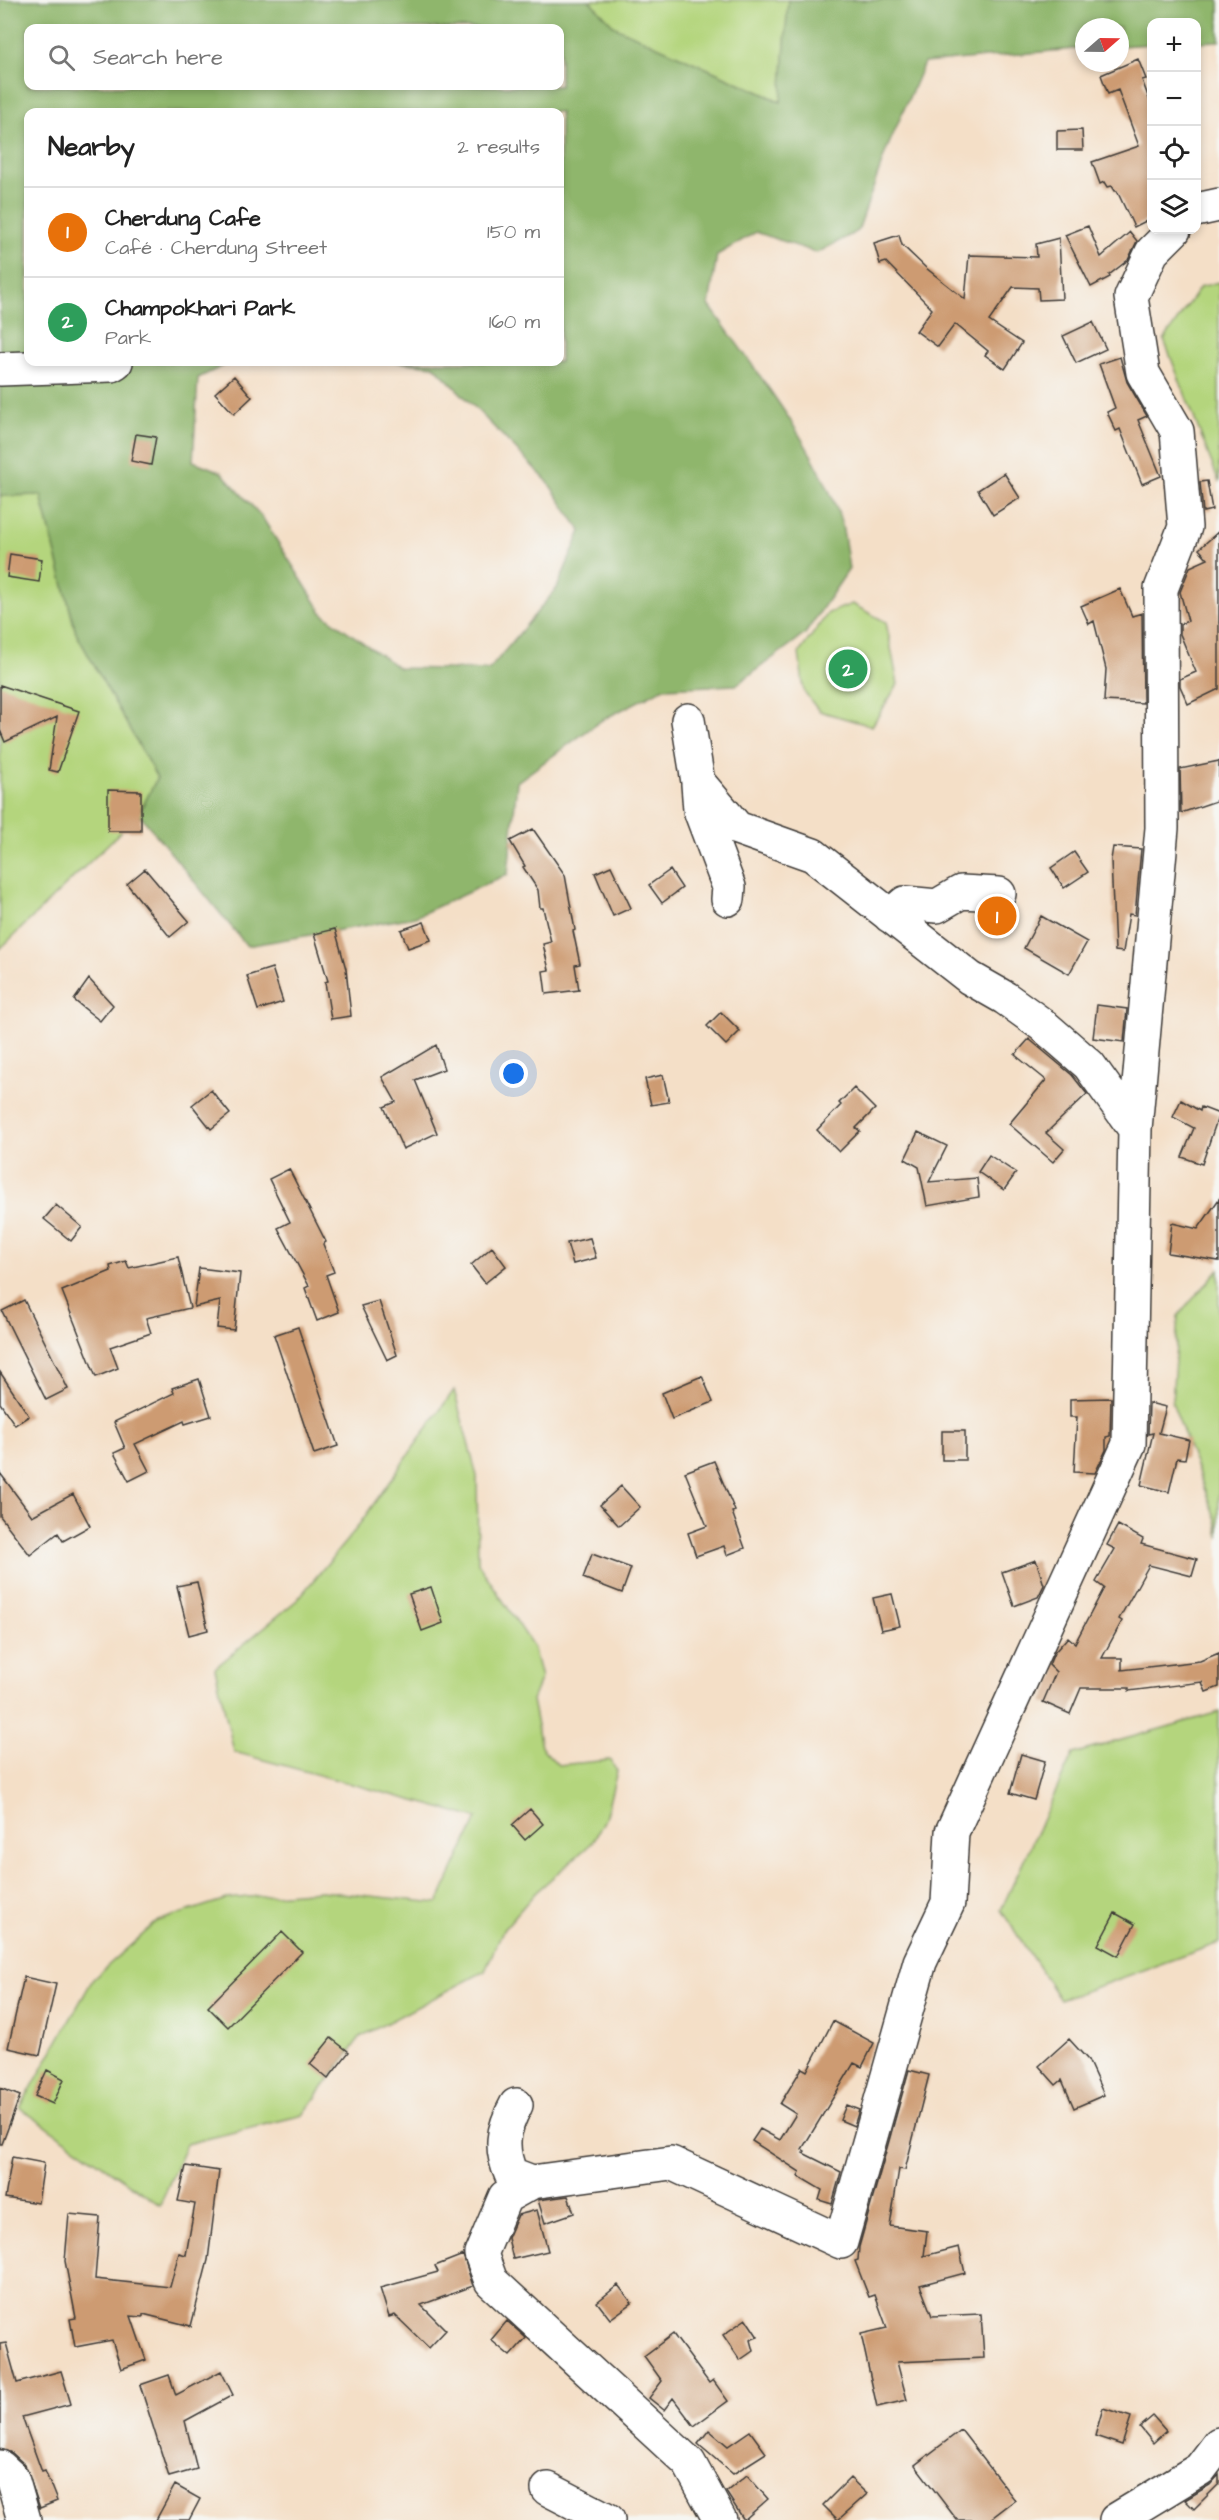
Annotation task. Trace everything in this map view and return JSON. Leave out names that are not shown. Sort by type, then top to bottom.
[{"type":"street","points":[[1201,209],[1219,205]]},
{"type":"street","points":[[720,2520],[690,2463],[491,2281],[481,2254],[505,2197],[532,2182],[671,2163],[841,2242],[920,1962],[948,1903],[952,1832],[1129,1444],[1135,1129],[1161,828],[1161,589],[1185,526],[1177,431],[1143,373],[1131,297],[1152,252],[1170,234]]},
{"type":"street","points":[[0,369],[83,366]]},
{"type":"street","points":[[688,720],[700,810],[729,887],[728,900]]},
{"type":"street","points":[[698,782],[737,828],[813,855],[969,978],[1005,998],[1070,1047],[1089,1065],[1135,1129]]},
{"type":"street","points":[[890,916],[905,903],[937,906],[961,892],[999,894]]},
{"type":"street","points":[[516,2105],[507,2122],[503,2155],[512,2174],[532,2182]]},
{"type":"street","points":[[1116,2520],[1200,2469],[1219,2444]]},
{"type":"street","points":[[0,2467],[12,2478],[24,2520]]},
{"type":"street","points":[[548,2489],[608,2520]]},
{"type":"green space","points":[[0,0],[589,0],[615,27],[781,102],[788,0],[1219,0],[1219,41],[1201,42],[1201,18],[1147,18],[1147,44],[1129,45],[1129,18],[1075,18],[1075,49],[924,63],[886,151],[858,231],[817,253],[756,232],[717,255],[709,305],[763,379],[814,460],[839,515],[849,569],[805,634],[736,685],[664,688],[602,720],[517,782],[508,874],[415,917],[247,946],[139,814],[157,778],[76,633],[41,495],[0,496]],"holes":[[[24,108],[564,108],[564,366],[434,366],[547,481],[581,531],[557,588],[489,670],[399,668],[323,614],[262,517],[221,472],[193,461],[198,378],[223,366],[24,366]]]},
{"type":"green space","points":[[589,0],[788,0],[782,102],[615,27]]},
{"type":"green space","points":[[1219,282],[1219,482],[1164,340],[1200,287]]},
{"type":"green space","points":[[41,495],[76,633],[157,778],[139,814],[0,949],[0,496]]},
{"type":"green space","points":[[852,604],[886,622],[898,684],[872,726],[819,711],[804,692],[799,653],[828,613]]},
{"type":"green space","points":[[1219,1269],[1219,1537],[1216,1520],[1172,1402],[1178,1316]]},
{"type":"green space","points":[[454,1390],[477,1476],[478,1563],[533,1646],[541,1678],[532,1700],[541,1747],[558,1765],[610,1760],[617,1771],[605,1819],[593,1842],[535,1893],[503,1930],[485,1971],[360,2037],[303,2115],[186,2144],[160,2205],[20,2108],[93,1979],[158,1921],[226,1899],[321,1891],[438,1903],[477,1818],[234,1752],[215,1668],[297,1600],[356,1529]]},
{"type":"green space","points":[[1219,1712],[1219,1943],[1060,2000],[1001,1910],[1073,1754]]},
{"type":"building","points":[[1138,59],[1146,79],[1142,80],[1147,94],[1147,220],[1134,227],[1117,191],[1112,186],[1107,187],[1104,182],[1100,184],[1092,162],[1139,146],[1118,90],[1108,94],[1101,75],[1108,72],[1129,72],[1129,63]]},
{"type":"building","points":[[1082,130],[1083,150],[1057,150],[1057,131]]},
{"type":"building","points":[[1088,226],[1101,257],[1130,232],[1137,241],[1128,260],[1109,275],[1110,277],[1091,287],[1065,235]]},
{"type":"building","points":[[899,235],[902,245],[926,268],[965,299],[969,255],[1037,257],[1036,244],[1059,238],[1062,299],[1039,300],[1038,288],[1013,287],[989,321],[1022,343],[1005,369],[985,355],[988,351],[955,324],[938,347],[916,331],[932,309],[886,262],[880,264],[874,243]]},
{"type":"building","points":[[1093,322],[1106,349],[1076,363],[1063,336]]},
{"type":"building","points":[[1120,357],[1127,382],[1147,416],[1138,420],[1161,476],[1142,484],[1120,429],[1116,431],[1107,412],[1115,408],[1099,364]]},
{"type":"building","points":[[234,376],[252,397],[234,414],[215,393]]},
{"type":"building","points":[[136,434],[156,437],[151,465],[131,461]]},
{"type":"building","points":[[1004,473],[1020,498],[993,515],[978,490]]},
{"type":"building","points":[[1207,481],[1212,510],[1203,512],[1200,482]]},
{"type":"building","points":[[1219,531],[1219,689],[1188,704],[1180,686],[1180,679],[1196,672],[1180,634],[1180,624],[1188,621],[1180,592],[1190,567],[1208,559],[1199,549]]},
{"type":"building","points":[[10,554],[42,559],[39,582],[7,577]]},
{"type":"building","points":[[1120,589],[1132,616],[1142,613],[1143,703],[1104,701],[1106,669],[1094,621],[1089,624],[1081,606]]},
{"type":"building","points":[[0,685],[79,711],[58,772],[49,770],[57,717],[5,742],[0,730]]},
{"type":"building","points":[[1219,761],[1219,800],[1181,813],[1180,769]]},
{"type":"building","points":[[108,790],[141,791],[141,831],[108,831]]},
{"type":"building","points":[[533,829],[565,875],[580,964],[575,965],[579,990],[546,994],[543,971],[549,970],[543,944],[551,942],[543,908],[540,908],[538,890],[510,841]]},
{"type":"building","points":[[1113,847],[1141,849],[1135,915],[1129,914],[1123,952],[1115,951],[1111,860]]},
{"type":"building","points":[[1074,852],[1088,872],[1064,888],[1051,868]]},
{"type":"building","points":[[611,866],[631,908],[613,916],[595,873]]},
{"type":"building","points":[[145,869],[189,921],[170,937],[127,884]]},
{"type":"building","points":[[670,870],[682,888],[662,903],[649,885]]},
{"type":"building","points":[[1041,916],[1087,942],[1069,974],[1024,948]]},
{"type":"building","points":[[424,922],[431,940],[408,948],[401,930]]},
{"type":"building","points":[[335,929],[346,969],[351,1016],[331,1019],[325,982],[328,981],[314,934]]},
{"type":"building","points":[[272,968],[283,1002],[258,1010],[247,976]]},
{"type":"building","points":[[89,979],[113,1005],[100,1021],[74,1000]]},
{"type":"building","points":[[1097,1005],[1127,1009],[1124,1042],[1093,1038]]},
{"type":"building","points":[[721,1012],[740,1031],[726,1045],[707,1026]]},
{"type":"building","points":[[1029,1039],[1072,1075],[1087,1094],[1046,1133],[1064,1149],[1053,1162],[1009,1124],[1046,1080],[1015,1055]]},
{"type":"building","points":[[436,1045],[444,1069],[415,1080],[437,1133],[403,1149],[384,1107],[396,1102],[382,1077]]},
{"type":"building","points":[[663,1075],[669,1102],[651,1105],[645,1079]]},
{"type":"building","points":[[854,1088],[875,1109],[856,1128],[860,1131],[839,1152],[817,1130]]},
{"type":"building","points":[[211,1090],[230,1114],[211,1129],[192,1105]]},
{"type":"building","points":[[1181,1100],[1200,1111],[1201,1107],[1219,1114],[1202,1164],[1182,1157],[1194,1128],[1173,1117]]},
{"type":"building","points":[[918,1132],[947,1146],[929,1182],[977,1178],[979,1197],[927,1206],[919,1167],[905,1159]]},
{"type":"building","points":[[989,1155],[1016,1173],[1004,1190],[978,1172]]},
{"type":"building","points":[[289,1169],[326,1242],[323,1244],[334,1272],[326,1275],[339,1312],[317,1321],[305,1288],[309,1286],[278,1228],[290,1222],[269,1179]]},
{"type":"building","points":[[1219,1199],[1219,1261],[1168,1253],[1172,1223],[1198,1229]]},
{"type":"building","points":[[56,1205],[82,1227],[71,1241],[44,1219]]},
{"type":"building","points":[[590,1238],[596,1258],[573,1264],[567,1243]]},
{"type":"building","points":[[492,1247],[506,1266],[485,1283],[471,1265]]},
{"type":"building","points":[[178,1257],[190,1308],[146,1318],[151,1333],[110,1347],[118,1368],[96,1377],[62,1291],[111,1271],[110,1266],[126,1261],[129,1268]]},
{"type":"building","points":[[199,1268],[240,1273],[234,1330],[217,1328],[220,1301],[194,1307]]},
{"type":"building","points":[[24,1300],[68,1389],[46,1400],[2,1311]]},
{"type":"building","points":[[379,1301],[397,1355],[387,1360],[361,1306]]},
{"type":"building","points":[[298,1327],[338,1446],[314,1454],[274,1335]]},
{"type":"building","points":[[0,1372],[29,1416],[15,1425],[0,1403]]},
{"type":"building","points":[[702,1376],[713,1402],[672,1419],[662,1393]]},
{"type":"building","points":[[199,1379],[211,1416],[185,1424],[184,1421],[135,1444],[149,1471],[129,1481],[114,1453],[125,1448],[114,1422],[174,1393],[172,1388]]},
{"type":"building","points":[[1111,1398],[1110,1436],[1106,1437],[1106,1450],[1095,1473],[1074,1472],[1077,1417],[1070,1417],[1070,1399]]},
{"type":"building","points":[[1149,1403],[1166,1407],[1159,1433],[1189,1440],[1185,1459],[1177,1458],[1169,1492],[1141,1485],[1153,1433],[1148,1434]]},
{"type":"building","points":[[942,1431],[965,1431],[965,1460],[942,1460]]},
{"type":"building","points":[[714,1461],[735,1511],[732,1512],[745,1548],[727,1555],[724,1546],[696,1556],[688,1533],[707,1526],[685,1472]]},
{"type":"building","points":[[0,1473],[32,1516],[73,1494],[90,1526],[63,1541],[58,1533],[30,1555],[0,1516]]},
{"type":"building","points":[[621,1486],[640,1507],[619,1526],[600,1505]]},
{"type":"building","points":[[1118,1525],[1143,1539],[1141,1544],[1197,1559],[1192,1576],[1149,1565],[1119,1619],[1122,1621],[1102,1658],[1122,1658],[1122,1670],[1200,1661],[1219,1653],[1219,1687],[1206,1692],[1202,1682],[1129,1691],[1129,1688],[1081,1688],[1070,1714],[1043,1702],[1056,1672],[1049,1665],[1054,1653],[1068,1637],[1075,1643],[1104,1588],[1096,1582],[1115,1549],[1107,1545]]},
{"type":"building","points":[[592,1554],[631,1568],[622,1593],[583,1578]]},
{"type":"building","points":[[1036,1560],[1044,1585],[1038,1597],[1014,1606],[1002,1572]]},
{"type":"building","points":[[197,1582],[208,1630],[189,1635],[177,1586]]},
{"type":"building","points":[[431,1587],[443,1623],[422,1631],[409,1594]]},
{"type":"building","points":[[892,1594],[900,1626],[881,1630],[873,1598]]},
{"type":"building","points":[[1021,1754],[1045,1761],[1034,1800],[1010,1793]]},
{"type":"building","points":[[530,1809],[543,1824],[525,1840],[512,1825]]},
{"type":"building","points":[[1115,1913],[1135,1924],[1118,1956],[1098,1945]]},
{"type":"building","points":[[282,1932],[302,1952],[228,2027],[208,2007]]},
{"type":"building","points":[[24,1977],[56,1984],[40,2055],[8,2048]]},
{"type":"building","points":[[833,2021],[874,2043],[862,2067],[854,2063],[802,2149],[805,2151],[803,2153],[841,2172],[832,2204],[819,2200],[822,2190],[798,2176],[800,2172],[752,2141],[760,2129],[780,2140],[796,2114],[780,2104],[802,2068],[807,2071]]},
{"type":"building","points":[[331,2038],[349,2052],[328,2079],[310,2064]]},
{"type":"building","points":[[1069,2039],[1088,2060],[1104,2095],[1074,2108],[1062,2080],[1056,2085],[1039,2066]]},
{"type":"building","points":[[47,2070],[64,2079],[53,2104],[35,2096]]},
{"type":"building","points":[[909,2070],[929,2075],[905,2170],[899,2169],[890,2226],[927,2231],[924,2256],[959,2247],[965,2273],[920,2285],[932,2316],[981,2314],[984,2358],[897,2362],[907,2400],[877,2407],[861,2334],[887,2328],[875,2295],[869,2297],[855,2261],[858,2260],[859,2247]]},
{"type":"building","points":[[0,2088],[20,2096],[2,2144],[0,2144]]},
{"type":"building","points":[[846,2105],[859,2110],[854,2126],[840,2120]]},
{"type":"building","points":[[12,2157],[44,2163],[38,2203],[5,2198]]},
{"type":"building","points":[[186,2166],[219,2171],[208,2260],[191,2326],[143,2314],[143,2317],[131,2316],[146,2360],[121,2369],[112,2340],[75,2347],[70,2319],[76,2318],[65,2261],[69,2214],[100,2217],[95,2279],[170,2287],[179,2253],[186,2255],[195,2204],[178,2201]]},
{"type":"building","points":[[568,2196],[574,2213],[545,2223],[538,2200]]},
{"type":"building","points":[[537,2210],[548,2251],[513,2259],[508,2238],[518,2215]]},
{"type":"building","points":[[463,2255],[473,2286],[421,2305],[446,2330],[429,2348],[395,2315],[389,2317],[380,2288],[438,2272],[435,2266]]},
{"type":"building","points":[[618,2285],[632,2303],[610,2319],[597,2302]]},
{"type":"building","points":[[746,2319],[758,2337],[750,2340],[753,2351],[740,2360],[723,2335]]},
{"type":"building","points":[[507,2321],[526,2338],[510,2356],[491,2340]]},
{"type":"building","points":[[673,2334],[709,2383],[713,2380],[728,2401],[694,2426],[673,2398],[664,2410],[649,2398],[662,2381],[644,2356]]},
{"type":"building","points":[[6,2343],[17,2383],[61,2371],[71,2404],[22,2417],[42,2472],[45,2471],[57,2501],[40,2508],[25,2465],[12,2453],[0,2449],[0,2344]]},
{"type":"building","points":[[221,2371],[233,2395],[185,2421],[197,2469],[169,2477],[140,2385],[169,2375],[176,2395]]},
{"type":"building","points":[[1103,2408],[1131,2417],[1122,2445],[1095,2436]]},
{"type":"building","points":[[1153,2416],[1166,2431],[1153,2443],[1140,2427]]},
{"type":"building","points":[[709,2430],[728,2446],[750,2431],[766,2453],[733,2474],[698,2444]]},
{"type":"building","points":[[961,2430],[1015,2500],[989,2520],[957,2520],[915,2465]]},
{"type":"building","points":[[747,2475],[768,2499],[744,2520],[726,2492]]},
{"type":"building","points":[[1219,2475],[1219,2484],[1194,2509],[1185,2500],[1210,2485]]},
{"type":"building","points":[[850,2478],[867,2494],[838,2520],[823,2505]]},
{"type":"building","points":[[175,2485],[200,2499],[189,2520],[156,2520]]},
{"type":"place","name":"Champokhari Park","points":[[848,669]]},
{"type":"place","name":"Cherdung Cafe","points":[[997,916]]}]
